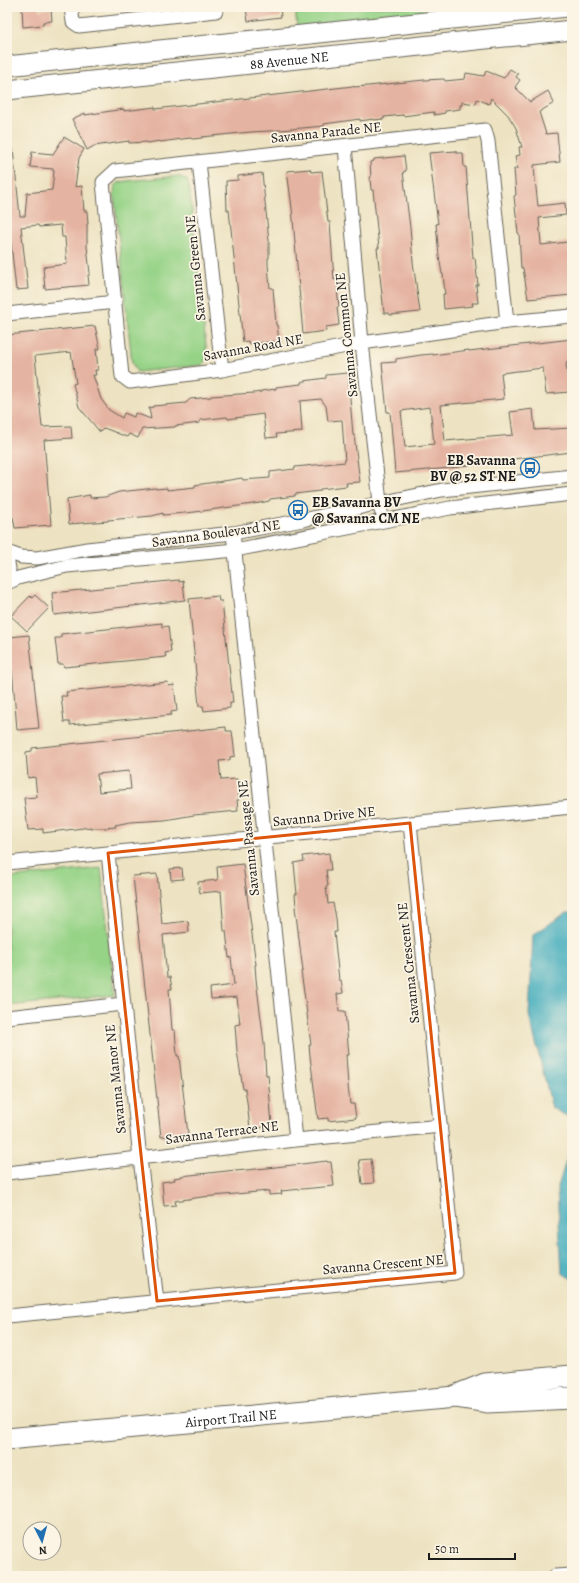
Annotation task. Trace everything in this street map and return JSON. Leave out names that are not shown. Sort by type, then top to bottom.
[{"type":"main road","name":"Airport Trail NE","points":[[455,1397],[485,1384],[572,1376]]},
{"type":"main road","name":"Airport Trail NE","points":[[7,1439],[455,1397],[486,1402],[572,1398]]},
{"type":"street","points":[[71,7],[73,22],[79,26],[216,11],[218,7]]},
{"type":"street","name":"88 Avenue NE","points":[[8,66],[567,7]]},
{"type":"street","name":"88 Avenue NE","points":[[7,90],[572,30]]},
{"type":"street","points":[[521,35],[572,37]]},
{"type":"street","name":"Savanna Parade NE","points":[[115,302],[103,182],[115,171],[485,130],[488,141],[507,322]]},
{"type":"street","name":"Savanna Common NE","points":[[345,146],[362,343],[383,520]]},
{"type":"street","name":"Savanna Green NE","points":[[199,162],[222,370]]},
{"type":"street","points":[[7,314],[115,302]]},
{"type":"street","name":"Savanna Road NE","points":[[115,302],[122,376],[130,382],[222,370],[362,343],[507,322],[572,316]]},
{"type":"street","name":"Savanna Boulevard NE","points":[[7,552],[21,557],[37,558],[87,548],[233,533],[303,520],[442,490],[572,476]]},
{"type":"street","name":"Savanna Boulevard NE","points":[[7,583],[18,578],[67,566],[235,550],[450,508],[572,494]]},
{"type":"street","name":"Savanna Passage NE","points":[[233,533],[263,838],[296,1140]]},
{"type":"street","points":[[7,557],[9,569],[7,578]]},
{"type":"street","name":"Savanna Drive NE","points":[[7,863],[572,807]]},
{"type":"street","name":"Savanna Crescent NE","points":[[7,1316],[455,1273],[410,824]]},
{"type":"street","name":"Savanna Manor NE","points":[[108,854],[123,1004],[157,1301]]},
{"type":"street","points":[[7,1017],[123,1004]]},
{"type":"street","name":"Savanna Terrace NE","points":[[7,1173],[296,1140],[441,1126]]},
{"type":"street","points":[[555,1576],[572,1575]]},
{"type":"highlighted area","points":[[410,823],[455,1273],[157,1301],[108,853]]},
{"type":"green space","points":[[295,7],[481,7],[297,27]]},
{"type":"green space","points":[[179,176],[188,181],[190,192],[207,356],[203,365],[137,372],[132,363],[114,194],[115,186],[118,183],[126,181]]},
{"type":"green space","points":[[101,868],[115,995],[7,1006],[7,878]]},
{"type":"water","points":[[567,912],[572,912],[572,1119],[552,1108],[529,1015],[533,935]]},
{"type":"water","points":[[572,1141],[572,1279],[562,1273],[557,1190]]},
{"type":"building","points":[[22,7],[39,7],[39,10],[51,8],[52,21],[43,22],[43,25],[23,27]]},
{"type":"building","points":[[254,7],[280,7],[281,17],[248,21],[246,9]]},
{"type":"building","points":[[510,69],[518,74],[516,77],[520,80],[515,87],[530,102],[548,91],[554,103],[539,112],[546,134],[557,133],[560,162],[534,165],[535,179],[538,206],[565,203],[566,215],[539,218],[541,245],[568,242],[572,275],[572,295],[528,299],[523,268],[521,268],[519,233],[514,196],[516,195],[514,169],[517,169],[515,156],[520,155],[519,147],[522,147],[516,128],[508,115],[491,98],[489,104],[477,99],[476,104],[462,102],[460,109],[445,111],[445,113],[434,115],[434,112],[384,117],[384,119],[360,121],[360,119],[324,124],[324,126],[160,142],[129,143],[129,141],[94,146],[87,150],[72,119],[85,113],[85,115],[124,109],[124,111],[155,107],[155,109],[353,86],[368,86],[424,80],[444,79],[445,81],[465,79],[466,73],[484,76],[486,71],[504,78]]},
{"type":"building","points":[[64,137],[84,149],[79,158],[75,187],[82,186],[84,211],[87,211],[87,246],[90,274],[88,275],[89,285],[45,289],[43,267],[67,264],[65,237],[62,237],[61,225],[39,227],[38,225],[21,227],[28,289],[16,290],[7,205],[7,150],[13,149],[20,216],[25,216],[27,193],[52,190],[53,169],[30,167],[32,152],[53,154]]},
{"type":"building","points":[[456,151],[456,153],[463,153],[464,167],[466,167],[473,258],[475,258],[478,285],[476,285],[478,303],[472,303],[473,306],[444,309],[443,294],[445,294],[439,256],[436,224],[438,224],[429,153]]},
{"type":"building","points":[[404,156],[406,171],[403,172],[420,312],[390,315],[389,313],[384,313],[373,190],[371,190],[370,162],[374,161],[374,159]]},
{"type":"building","points":[[310,169],[311,172],[322,171],[328,222],[330,222],[334,280],[337,279],[339,307],[337,307],[339,325],[326,327],[326,331],[303,334],[292,208],[287,171]]},
{"type":"building","points":[[262,173],[269,241],[268,265],[270,288],[273,288],[279,341],[249,344],[248,341],[243,342],[229,210],[227,210],[226,181],[238,180],[238,176]]},
{"type":"building","points":[[95,326],[100,349],[96,349],[98,370],[95,370],[96,375],[93,375],[101,399],[109,410],[122,418],[124,413],[134,417],[135,413],[151,419],[149,408],[153,406],[186,403],[190,399],[211,396],[261,392],[276,389],[276,387],[301,384],[301,382],[304,381],[326,378],[326,375],[348,373],[353,435],[360,482],[346,483],[347,486],[320,489],[320,491],[270,499],[269,501],[260,503],[195,512],[163,515],[163,513],[152,516],[69,524],[67,499],[90,495],[90,498],[105,497],[119,492],[156,488],[167,488],[167,490],[195,487],[195,485],[242,478],[243,480],[270,478],[270,472],[295,469],[295,467],[345,462],[342,420],[328,421],[326,406],[321,399],[300,401],[302,432],[276,434],[277,437],[266,438],[263,414],[228,419],[227,417],[200,420],[200,423],[175,427],[142,429],[138,438],[129,434],[127,437],[104,428],[100,432],[79,407],[73,384],[76,383],[71,352],[35,356],[42,427],[71,426],[72,438],[44,440],[51,525],[15,528],[13,517],[9,518],[7,511],[7,335]]},
{"type":"building","points":[[572,339],[572,361],[567,362],[566,365],[570,392],[546,394],[543,368],[501,373],[504,399],[441,405],[445,441],[513,435],[510,412],[533,409],[535,430],[572,428],[572,452],[461,467],[395,473],[390,412],[387,412],[382,363],[396,362],[396,359],[421,355]],"holes":[[[430,407],[434,444],[405,447],[401,411]]]},
{"type":"building","points":[[179,580],[179,582],[183,581],[185,600],[54,615],[52,593]]},
{"type":"building","points":[[35,595],[49,608],[27,631],[11,616],[30,596],[32,598]]},
{"type":"building","points":[[218,596],[219,601],[222,601],[233,703],[230,703],[230,708],[204,711],[203,706],[199,706],[189,599]]},
{"type":"building","points":[[162,623],[162,627],[168,626],[171,652],[165,653],[166,657],[64,667],[63,664],[58,664],[55,638],[61,638],[61,634]]},
{"type":"building","points":[[29,635],[39,728],[17,730],[8,641],[10,641],[9,637]]},
{"type":"building","points":[[168,682],[169,686],[174,685],[177,711],[171,712],[171,715],[70,725],[70,722],[64,722],[61,696],[67,696],[66,692]]},
{"type":"building","points":[[226,727],[226,731],[232,731],[235,756],[230,757],[230,760],[219,761],[221,780],[237,779],[239,800],[237,800],[238,811],[194,815],[165,820],[130,822],[115,825],[116,827],[91,827],[43,833],[43,829],[28,830],[24,798],[37,797],[35,777],[28,778],[26,752],[32,751],[32,748]],"holes":[[[129,771],[131,789],[99,792],[97,774]]]},
{"type":"building","points":[[329,853],[331,870],[326,870],[328,886],[326,886],[328,904],[333,903],[336,918],[337,932],[334,932],[339,980],[341,980],[343,993],[337,994],[339,1011],[345,1011],[349,1055],[346,1055],[348,1086],[350,1104],[354,1104],[356,1118],[328,1121],[328,1118],[318,1119],[295,907],[295,894],[297,894],[294,863],[304,861],[303,856]]},
{"type":"building","points":[[243,864],[256,965],[256,979],[264,1043],[266,1075],[268,1075],[272,1126],[250,1129],[245,1089],[243,1089],[237,1051],[235,1025],[240,1024],[237,997],[211,999],[210,988],[234,985],[231,957],[229,958],[226,931],[224,931],[221,891],[200,893],[198,882],[218,880],[217,867]]},
{"type":"building","points":[[182,868],[183,879],[171,880],[170,869]]},
{"type":"building","points":[[157,874],[162,924],[188,921],[189,932],[163,935],[167,977],[170,977],[172,989],[169,989],[172,1030],[175,1030],[177,1056],[179,1056],[188,1134],[161,1137],[133,876]]},
{"type":"building","points":[[371,1159],[374,1183],[362,1184],[359,1160]]},
{"type":"building","points":[[327,1161],[331,1162],[334,1186],[281,1191],[282,1194],[269,1195],[269,1191],[202,1197],[175,1201],[176,1205],[164,1206],[162,1182],[175,1180],[174,1178],[181,1176]]},
{"type":"place","name":"EB Savanna BV @ 52 ST NE","points":[[530,468]]},
{"type":"place","name":"EB Savanna BV @ Savanna CM NE","points":[[298,510]]}]
